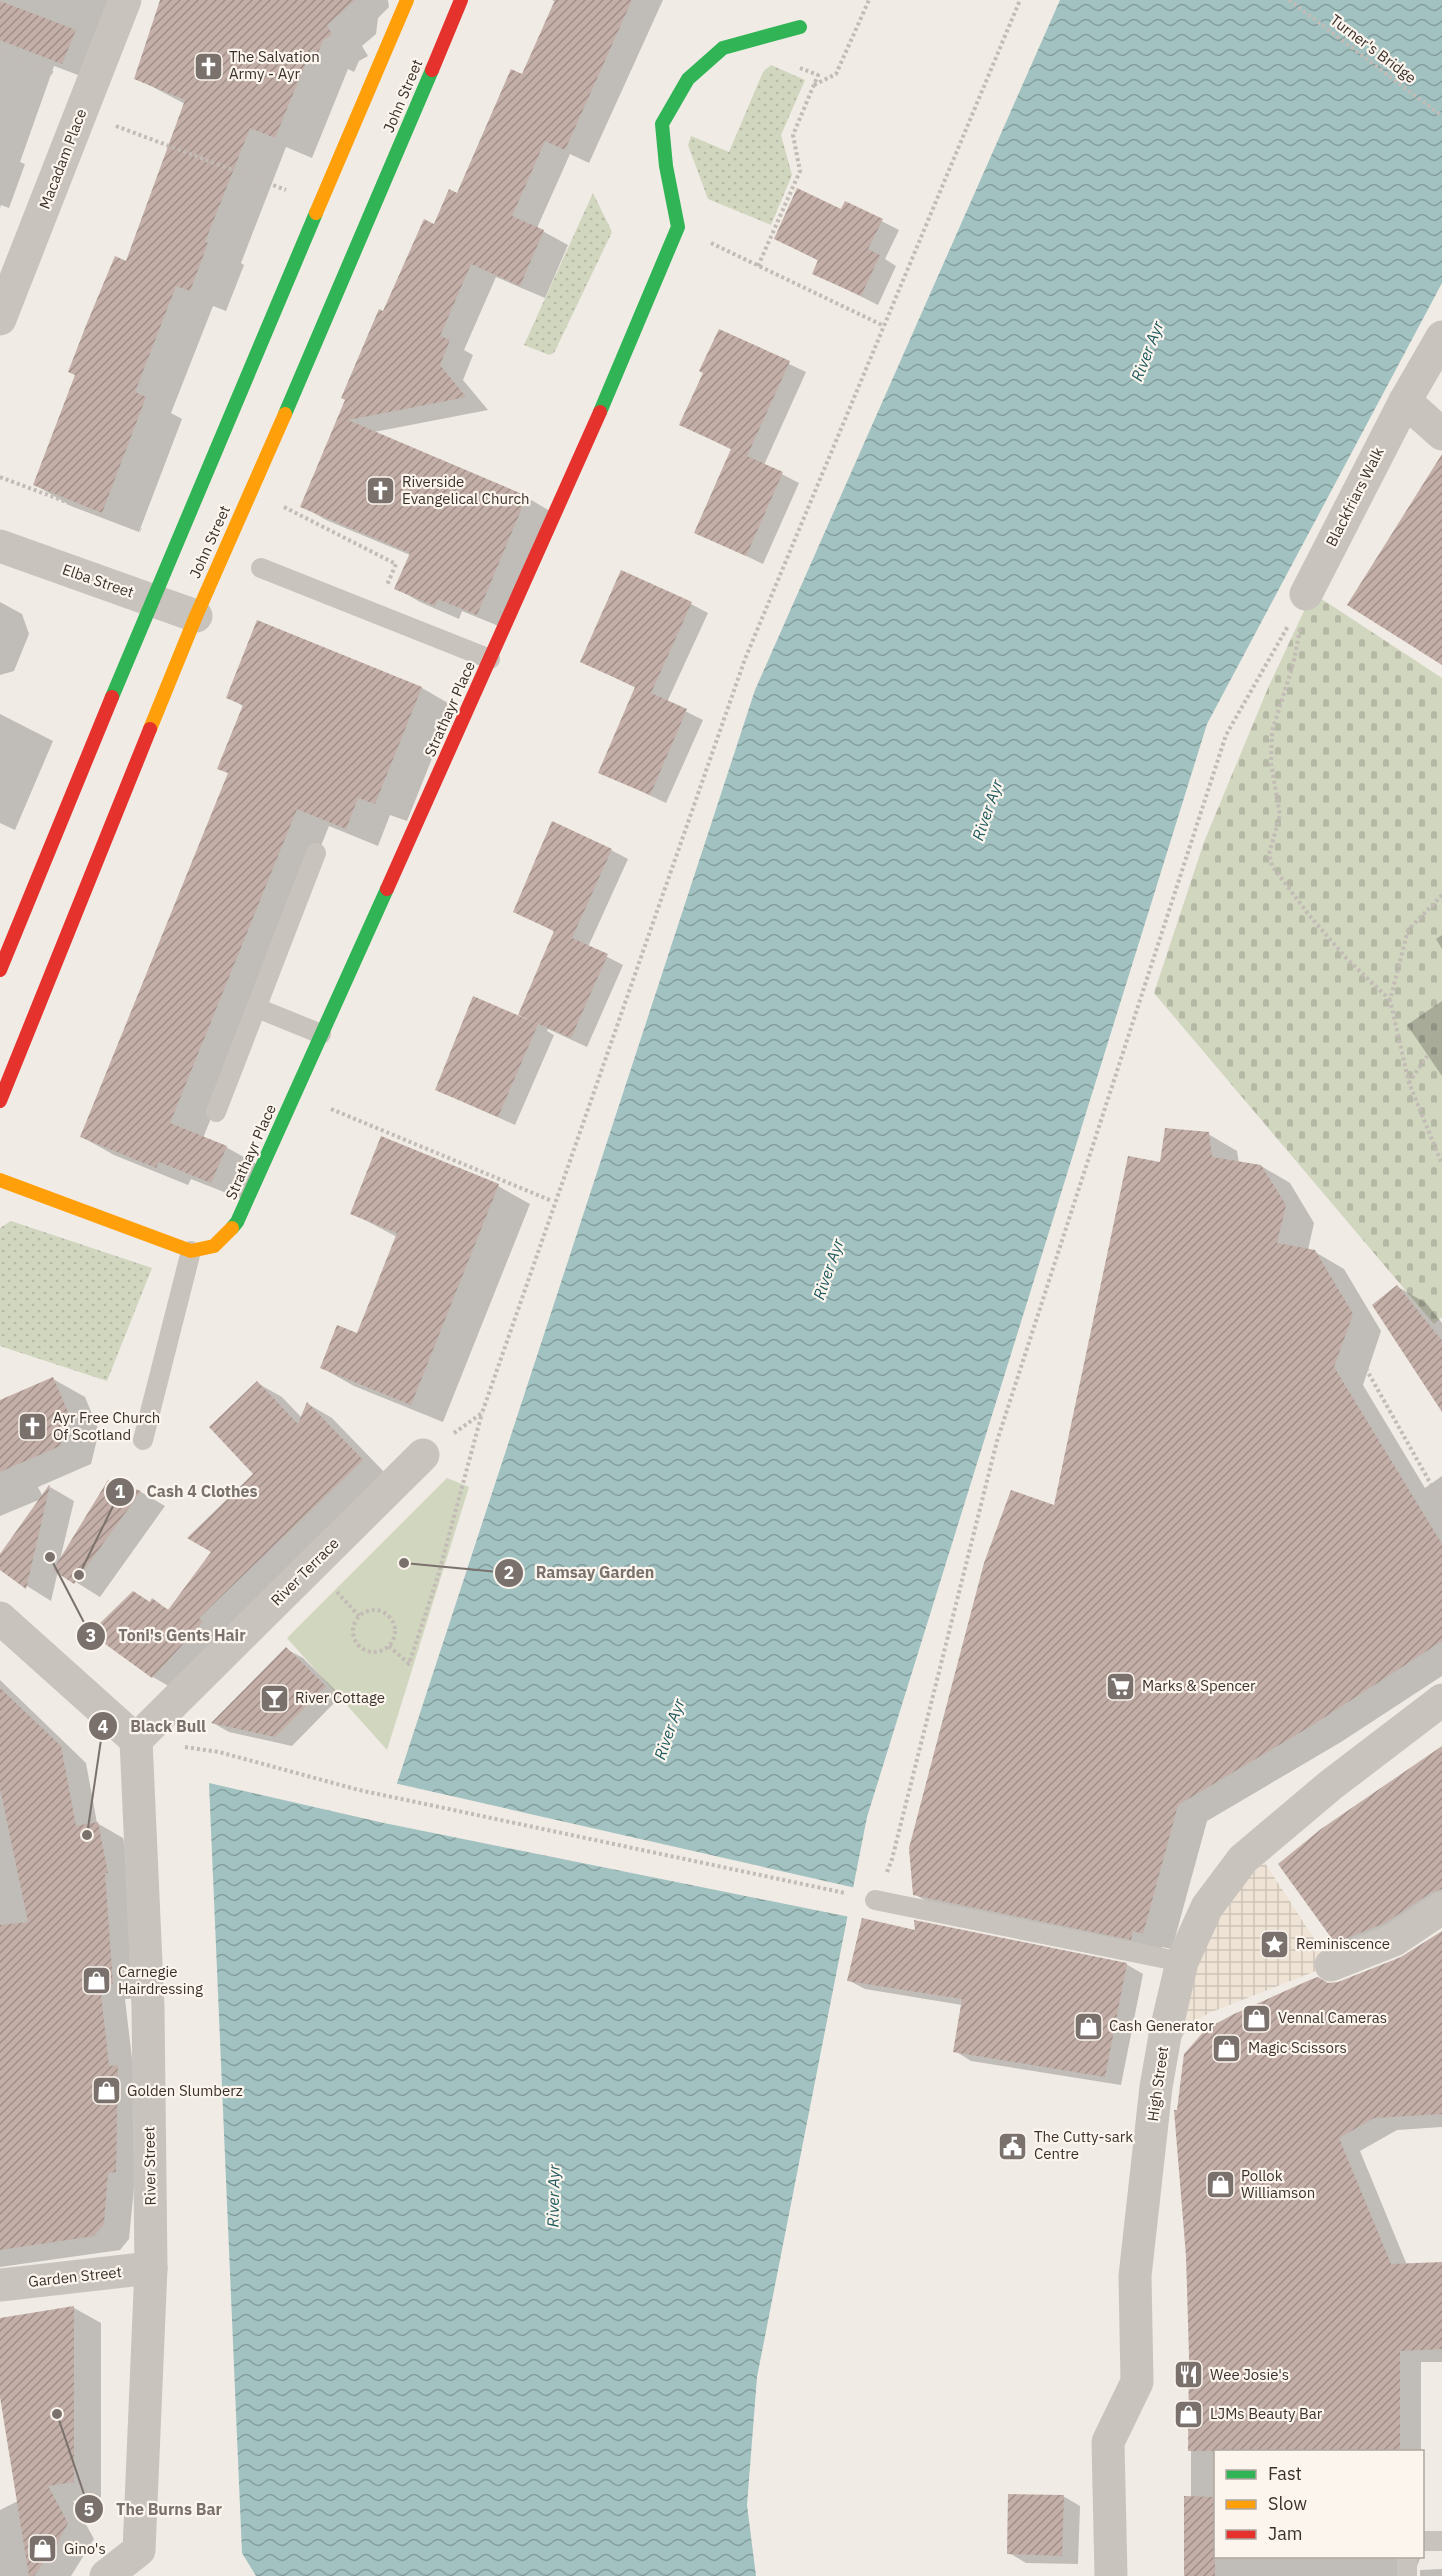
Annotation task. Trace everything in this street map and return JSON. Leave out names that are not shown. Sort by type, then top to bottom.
[{"type":"main road","name":"John Street","points":[[0,970],[152,599],[407,0]]},
{"type":"main road","name":"John Street","points":[[0,1101],[196,616],[347,273],[461,0]]},
{"type":"main road","points":[[678,226],[666,166],[662,124],[688,79],[723,48],[800,27]]},
{"type":"main road","name":"Strathayr Place","points":[[191,1251],[214,1246],[237,1222],[577,466],[678,226]]},
{"type":"main road","points":[[0,1180],[191,1251]]},
{"type":"street","name":"Macadam Place","points":[[0,319],[125,0]]},
{"type":"street","name":"Blackfriars Walk","points":[[1306,594],[1405,401],[1442,337]]},
{"type":"street","points":[[1405,401],[1442,434]]},
{"type":"street","name":"Elba Street","points":[[0,546],[196,616]]},
{"type":"street","name":"River Terrace","points":[[136,1740],[423,1455]]},
{"type":"street","points":[[0,1618],[136,1740]]},
{"type":"street","name":"High Street","points":[[1111,2576],[1108,2442],[1137,2382],[1137,2265],[1156,2087],[1166,2030],[1182,1962],[1207,1907],[1243,1859],[1332,1784],[1442,1700]]},
{"type":"street","name":"River Street","points":[[106,2576],[139,2550],[151,2268],[148,2008],[136,1740]]},
{"type":"street","points":[[1331,1965],[1394,1940],[1442,1908]]},
{"type":"street","name":"Garden Street","points":[[0,2285],[151,2268]]},
{"type":"lane","points":[[261,568],[490,659]]},
{"type":"lane","points":[[216,1112],[316,853]]},
{"type":"lane","points":[[257,1008],[321,1035]]},
{"type":"lane","points":[[143,1440],[191,1251]]},
{"type":"lane","points":[[875,1900],[1182,1962]]},
{"type":"lane","points":[[1424,2541],[1442,2541]]},
{"type":"lane","points":[[1407,2558],[1407,2576]]},
{"type":"path","points":[[814,85],[836,75],[869,0]]},
{"type":"path","points":[[389,1646],[410,1664],[438,1576],[482,1413],[745,659],[1020,0]]},
{"type":"path","name":"Turner's Bridge","points":[[1289,0],[1442,116]]},
{"type":"path","points":[[0,51],[86,100],[321,203]]},
{"type":"path","points":[[758,266],[800,171],[793,135],[818,75],[798,68]]},
{"type":"path","points":[[678,226],[884,326]]},
{"type":"path","points":[[0,477],[176,543]]},
{"type":"path","points":[[251,490],[396,564],[374,613]]},
{"type":"path","points":[[1306,594],[1293,665],[1272,730],[1271,763],[1280,815],[1269,854],[1272,866],[1309,915],[1347,959],[1390,1000]]},
{"type":"path","points":[[892,1859],[997,1441],[1226,735],[1306,594]]},
{"type":"path","points":[[1442,895],[1408,930],[1390,1000],[1409,1083],[1442,1164]]},
{"type":"path","points":[[1409,1083],[1427,1056]]},
{"type":"path","points":[[295,1094],[552,1201]]},
{"type":"path","points":[[1360,1358],[1442,1504]]},
{"type":"path","points":[[423,1455],[482,1413]]},
{"type":"path","points":[[369,1610],[386,1614],[392,1621],[394,1629],[394,1638],[389,1646],[382,1651],[372,1652],[363,1650],[356,1643],[352,1634],[359,1616],[369,1610]]},
{"type":"path","points":[[136,1740],[219,1752],[358,1790],[875,1900]]},
{"type":"green space","points":[[771,65],[805,80],[781,135],[792,175],[771,225],[708,199],[688,145],[691,136],[729,152],[763,72]]},
{"type":"green space","points":[[593,193],[612,232],[554,353],[549,355],[524,345]]},
{"type":"green space","points":[[1314,594],[1442,678],[1442,1317],[1434,1324],[1154,993],[1204,842],[1268,688]]},
{"type":"green space","points":[[11,1221],[152,1268],[107,1381],[0,1346],[0,1228]]},
{"type":"green space","points":[[447,1478],[469,1487],[387,1750],[287,1638]]},
{"type":"shaded area","points":[[1265,1863],[1331,1965],[1209,2013],[1189,2026],[1176,2047],[1186,1966],[1242,1878]]},
{"type":"water","name":"River Ayr","points":[[1060,0],[1442,0],[1442,283],[1207,724],[867,1817],[757,2377],[747,2505],[756,2576],[256,2576],[242,2553],[209,1783],[384,1823],[755,690]]},
{"type":"pier","points":[[394,1783],[856,1888],[850,1917],[384,1823]]},
{"type":"building","points":[[160,0],[355,0],[327,25],[332,35],[323,40],[318,53],[311,50],[275,138],[250,128],[205,242],[208,243],[190,291],[176,286],[135,392],[146,397],[102,513],[33,485],[75,375],[68,372],[87,323],[115,256],[126,261],[185,100],[134,79]]},
{"type":"building","points":[[555,0],[632,0],[565,150],[545,141],[512,216],[544,230],[520,286],[471,264],[440,336],[450,340],[440,365],[466,397],[348,420],[527,496],[477,615],[438,599],[435,606],[394,589],[410,553],[300,507],[345,400],[341,398],[379,309],[383,311],[424,219],[434,224],[449,189],[457,193],[511,69],[522,74]]},
{"type":"building","points":[[0,1],[76,30],[62,64],[0,40]]},
{"type":"building","points":[[797,188],[841,209],[845,201],[883,219],[868,249],[880,255],[861,296],[812,274],[818,260],[774,239]]},
{"type":"building","points":[[719,329],[790,361],[747,456],[679,425],[703,373],[699,371]]},
{"type":"building","points":[[731,449],[783,472],[746,556],[694,533]]},
{"type":"building","points":[[1442,454],[1442,665],[1347,605]]},
{"type":"building","points":[[621,570],[692,602],[651,693],[687,709],[650,795],[598,773],[635,687],[580,662]]},
{"type":"building","points":[[257,620],[422,687],[375,804],[358,798],[346,829],[297,809],[170,1123],[227,1146],[211,1183],[159,1162],[156,1168],[80,1137],[228,773],[217,769],[243,705],[226,698]]},
{"type":"building","points":[[552,821],[612,849],[572,938],[608,954],[571,1038],[518,1015],[554,931],[513,912]]},
{"type":"building","points":[[473,996],[538,1024],[498,1117],[435,1090]]},
{"type":"building","points":[[1165,1128],[1209,1132],[1212,1157],[1261,1165],[1286,1205],[1277,1243],[1315,1250],[1353,1314],[1334,1367],[1442,1544],[1442,1641],[1311,1726],[1178,1805],[1143,1934],[1133,1931],[1131,1940],[913,1895],[909,1848],[984,1563],[1011,1490],[1054,1505],[1128,1156],[1160,1162]]},
{"type":"building","points":[[381,1136],[499,1184],[411,1405],[320,1368],[337,1325],[357,1333],[397,1233],[350,1214]]},
{"type":"building","points":[[1397,1285],[1442,1341],[1442,1412],[1372,1305]]},
{"type":"building","name":"Ayr Free Church Of Scotland","points":[[53,1377],[68,1412],[60,1446],[0,1472],[0,1400]]},
{"type":"building","points":[[257,1381],[298,1424],[307,1402],[363,1460],[199,1618],[203,1622],[152,1678],[90,1633],[133,1591],[150,1602],[152,1598],[168,1610],[211,1552],[187,1538],[253,1474],[209,1427]]},
{"type":"building","points":[[108,1480],[141,1491],[74,1584],[53,1570]]},
{"type":"building","points":[[49,1485],[26,1589],[0,1570],[0,1554]]},
{"type":"building","name":"River Cottage","points":[[286,1647],[326,1686],[275,1737],[211,1723]]},
{"type":"building","points":[[0,1688],[61,1746],[76,1826],[98,1822],[108,1873],[105,1873],[113,1984],[100,1985],[109,2066],[118,2065],[116,2172],[108,2173],[104,2224],[94,2236],[0,2250],[0,1925],[28,1922],[0,1788]]},
{"type":"building","points":[[1442,1746],[1442,1889],[1432,1892],[1385,1923],[1335,1943],[1278,1864],[1321,1829]]},
{"type":"building","points":[[862,1918],[915,1930],[914,1920],[1127,1963],[1105,2077],[953,2052],[962,1999],[847,1981]]},
{"type":"building","points":[[1442,1931],[1442,2114],[1374,2118],[1339,2138],[1391,2264],[1442,2262],[1442,2349],[1400,2351],[1400,2450],[1188,2451],[1189,2355],[1186,2256],[1174,2110],[1177,2110],[1184,2054],[1206,2029],[1312,1979],[1318,1977],[1328,1983],[1338,1982],[1401,1957]]},
{"type":"building","points":[[74,2306],[74,2482],[48,2486],[68,2523],[57,2544],[34,2576],[29,2576],[0,2397],[0,2318]]},
{"type":"building","points":[[1008,2494],[1064,2495],[1062,2556],[1007,2554]]},
{"type":"building","points":[[1184,2496],[1214,2497],[1215,2576],[1184,2576]]},
{"type":"traffic: fast","points":[[600,412],[678,227],[666,166],[662,124],[688,79],[723,48],[800,27]]},
{"type":"traffic: fast","points":[[285,414],[432,70]]},
{"type":"traffic: fast","points":[[112,697],[316,213]]},
{"type":"traffic: fast","points":[[232,1228],[237,1222],[387,889]]},
{"type":"traffic: slow","points":[[316,213],[407,0]]},
{"type":"traffic: slow","points":[[150,729],[196,616],[285,414]]},
{"type":"traffic: slow","points":[[0,1180],[191,1251],[214,1246],[232,1228]]},
{"type":"traffic: jam","points":[[432,70],[461,0]]},
{"type":"traffic: jam","points":[[387,889],[600,412]]},
{"type":"traffic: jam","points":[[0,970],[112,697]]},
{"type":"traffic: jam","points":[[0,1101],[150,729]]},
{"type":"place","name":"The Salvation Army - Ayr","points":[[208,66]]},
{"type":"place","name":"Riverside Evangelical Church","points":[[381,491]]},
{"type":"place","name":"Ayr Free Church Of Scotland","points":[[32,1427]]},
{"type":"place","name":"Toni's Gents Hair","points":[[50,1557]]},
{"type":"place","name":"Ramsay Garden","points":[[404,1563]]},
{"type":"place","name":"Cash 4 Clothes","points":[[79,1575]]},
{"type":"place","name":"Marks & Spencer","points":[[1121,1686]]},
{"type":"place","name":"River Cottage","points":[[274,1698]]},
{"type":"place","name":"Black Bull","points":[[87,1835]]},
{"type":"place","name":"Reminiscence","points":[[1275,1944]]},
{"type":"place","name":"Carnegie Hairdressing","points":[[97,1981]]},
{"type":"place","name":"Vennal Cameras","points":[[1257,2018]]},
{"type":"place","name":"Cash Generator","points":[[1088,2026]]},
{"type":"place","name":"Magic Scissors","points":[[1227,2048]]},
{"type":"place","name":"Golden Slumberz","points":[[106,2091]]},
{"type":"place","name":"The Cutty-sark Centre","points":[[1013,2146]]},
{"type":"place","name":"Pollok Williamson","points":[[1220,2185]]},
{"type":"place","name":"Wee Josie's","points":[[1189,2375]]},
{"type":"place","name":"The Burns Bar","points":[[57,2414]]},
{"type":"place","name":"LJMs Beauty Bar","points":[[1189,2414]]},
{"type":"place","name":"Gino's","points":[[43,2549]]}]
